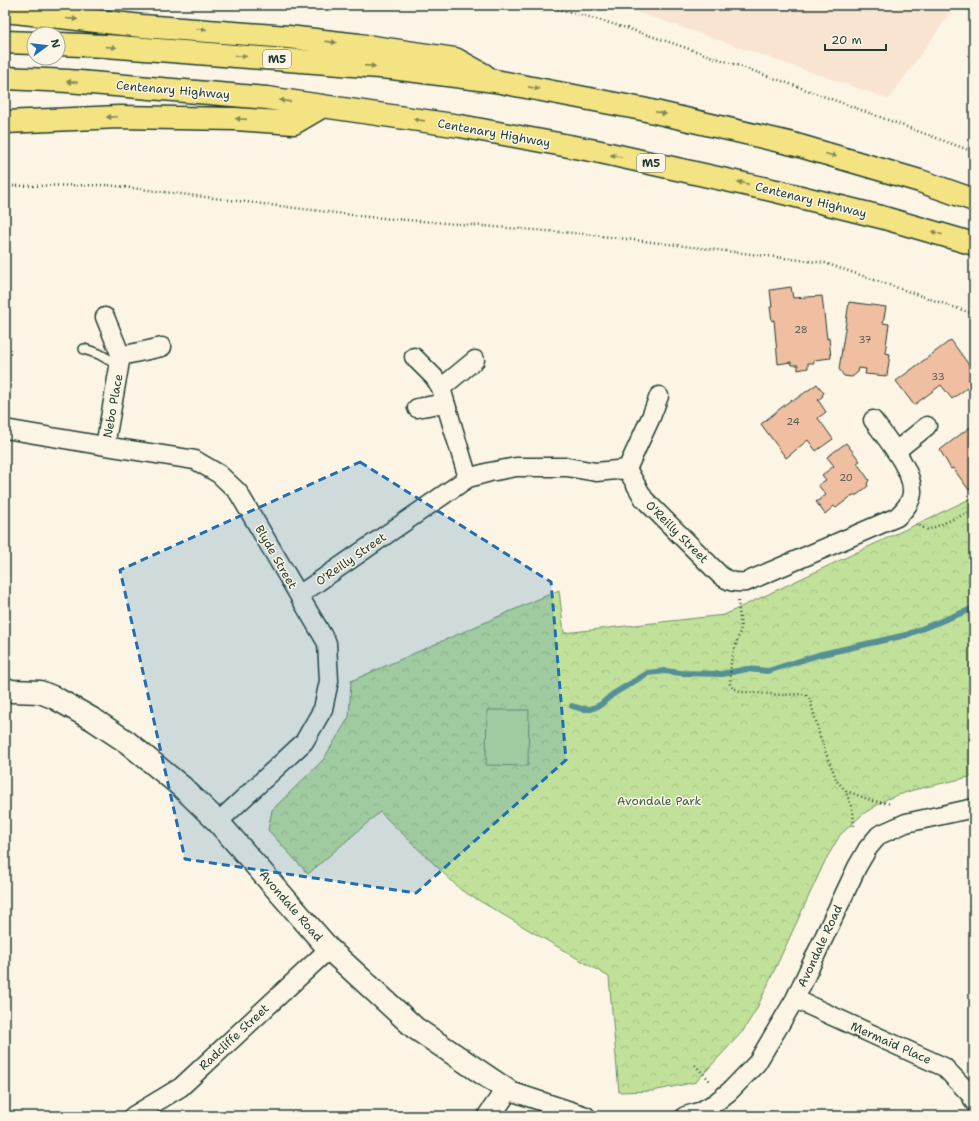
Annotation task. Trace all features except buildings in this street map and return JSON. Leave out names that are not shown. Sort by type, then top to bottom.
[{"type":"highway","points":[[5,11],[134,25],[288,37],[373,47],[455,59],[495,81]]},
{"type":"highway","points":[[5,42],[26,43]]},
{"type":"highway","name":"M5","points":[[66,44],[106,46],[392,68],[495,81],[642,109],[793,144],[920,181],[974,200]]},
{"type":"highway","name":"Centenary Highway","points":[[5,78],[68,81],[267,98],[460,126],[632,159],[791,195],[881,217],[974,244]]},
{"type":"highway","points":[[5,122],[120,117],[235,119],[294,123],[323,106]]},
{"type":"street","points":[[105,317],[121,361],[162,346]]},
{"type":"street","points":[[414,357],[434,377],[443,395],[468,478]]},
{"type":"street","points":[[417,408],[443,395],[474,360]]},
{"type":"street","name":"Nebo Place","points":[[105,446],[121,361]]},
{"type":"street","points":[[627,469],[659,396]]},
{"type":"street","points":[[736,583],[753,580],[897,517],[906,508],[912,494],[912,486],[909,475],[896,451],[873,420]]},
{"type":"street","points":[[896,451],[927,426]]},
{"type":"street","name":"Blyde Street","points":[[5,429],[195,460],[219,474],[238,492],[327,644],[329,681],[323,709],[304,742],[218,822]]},
{"type":"street","name":"O'Reilly Street","points":[[299,595],[468,478],[516,467],[567,467],[596,472],[627,469],[644,500],[720,575],[728,581],[736,583]]},
{"type":"street","name":"Avondale Road","points":[[5,689],[12,691],[40,692],[66,704],[94,720],[127,742],[182,787],[218,822],[329,949],[415,1028],[507,1090],[586,1116]]},
{"type":"street","name":"Avondale Road","points":[[695,1115],[715,1103],[730,1091],[757,1063],[795,999],[857,867],[868,848],[879,835],[906,822],[974,808]]},
{"type":"street","name":"Radcliffe Street","points":[[133,1116],[180,1087],[329,949]]},
{"type":"street","name":"Mermaid Place","points":[[795,999],[944,1067],[971,1095],[974,1102]]},
{"type":"street","points":[[488,1116],[507,1090]]},
{"type":"lane","name":"Nebo Place","points":[[84,349],[121,361]]},
{"type":"path","points":[[538,5],[564,10],[657,38],[755,71],[974,152]]},
{"type":"path","points":[[5,186],[107,185],[369,217],[585,234],[825,263],[974,314]]},
{"type":"path","points":[[897,517],[928,530],[974,510]]},
{"type":"path","points":[[736,583],[741,628],[731,661],[730,684],[733,688],[744,692],[806,695],[810,700],[820,736],[838,781],[846,791],[853,812],[854,827]]},
{"type":"path","points":[[846,791],[873,801],[892,804]]},
{"type":"path","points":[[695,1065],[710,1081]]},
{"type":"highlighted area","points":[[360,462],[551,582],[566,760],[416,893],[185,859],[120,570]]},
{"type":"shaded area","points":[[617,5],[956,5],[889,99]]},
{"type":"green space","name":"Avondale Park","points":[[974,497],[974,776],[913,790],[887,799],[863,814],[840,835],[825,861],[756,1010],[743,1031],[696,1082],[653,1091],[619,1092],[609,977],[461,890],[380,812],[308,874],[268,830],[272,810],[323,760],[349,717],[351,681],[559,590],[564,633],[724,615]]},
{"type":"green space","points":[[487,710],[529,710],[528,766],[486,765]]},
{"type":"waterway","points":[[572,706],[582,709],[591,709],[600,705],[613,694],[648,673],[665,671],[722,674],[747,669],[768,671],[818,655],[906,635],[974,608]]}]
